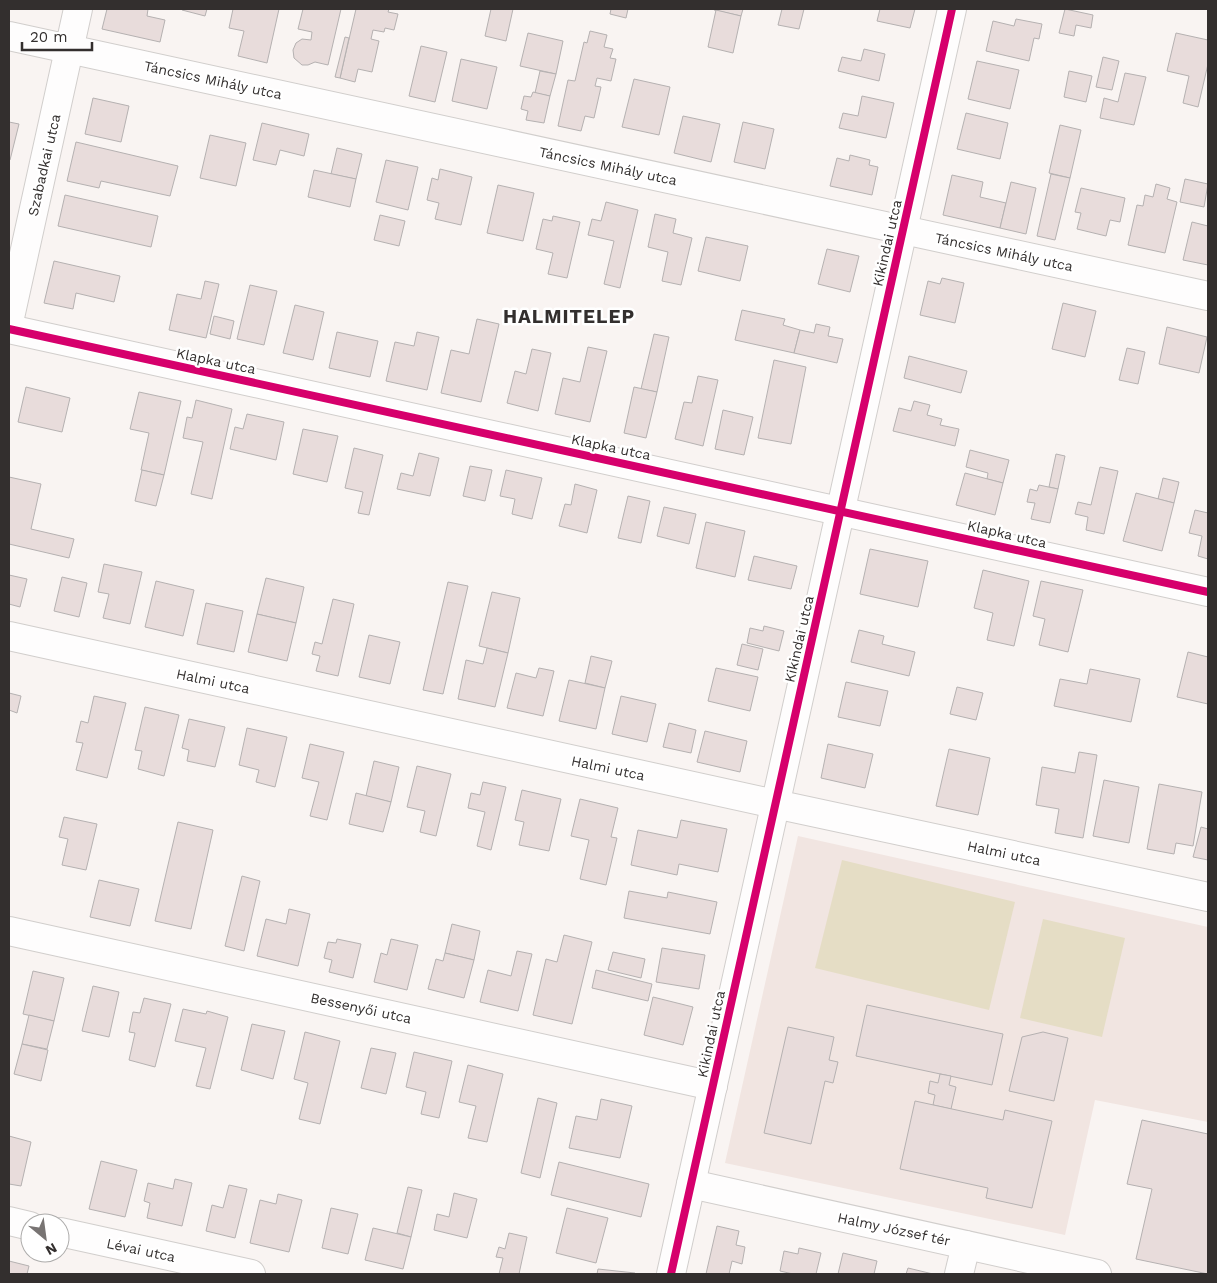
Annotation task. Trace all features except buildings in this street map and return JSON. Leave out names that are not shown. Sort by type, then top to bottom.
[{"type":"street","name":"Szabadkai utca","points":[[9,322],[78,9]]},
{"type":"street","name":"Kikindai utca","points":[[671,1274],[952,9]]},
{"type":"street","name":"Táncsics Mihály utca","points":[[9,36],[1208,296]]},
{"type":"street","name":"Klapka utca","points":[[9,328],[1208,592]]},
{"type":"street","name":"Halmi utca","points":[[9,636],[1208,897]]},
{"type":"street","name":"Bessenyői utca","points":[[9,931],[713,1086]]},
{"type":"street","name":"Halmy József tér","points":[[691,1184],[1097,1274]]},
{"type":"street","name":"Lévai utca","points":[[70,1234],[251,1274]]},
{"type":"street","points":[[959,1274],[966,1245]]},
{"type":"shaded area","points":[[798,836],[1208,927],[1208,1122],[1095,1100],[1065,1235],[725,1163]]},
{"type":"shaded area","points":[[842,860],[1015,902],[989,1010],[815,968]]},
{"type":"shaded area","points":[[1043,919],[1125,938],[1102,1037],[1020,1018]]},
{"type":"cycle path","points":[[671,1274],[952,9]]},
{"type":"cycle path","points":[[9,329],[1208,592]]},
{"type":"district","name":"HALMITELEP","points":[[569,316]]}]
